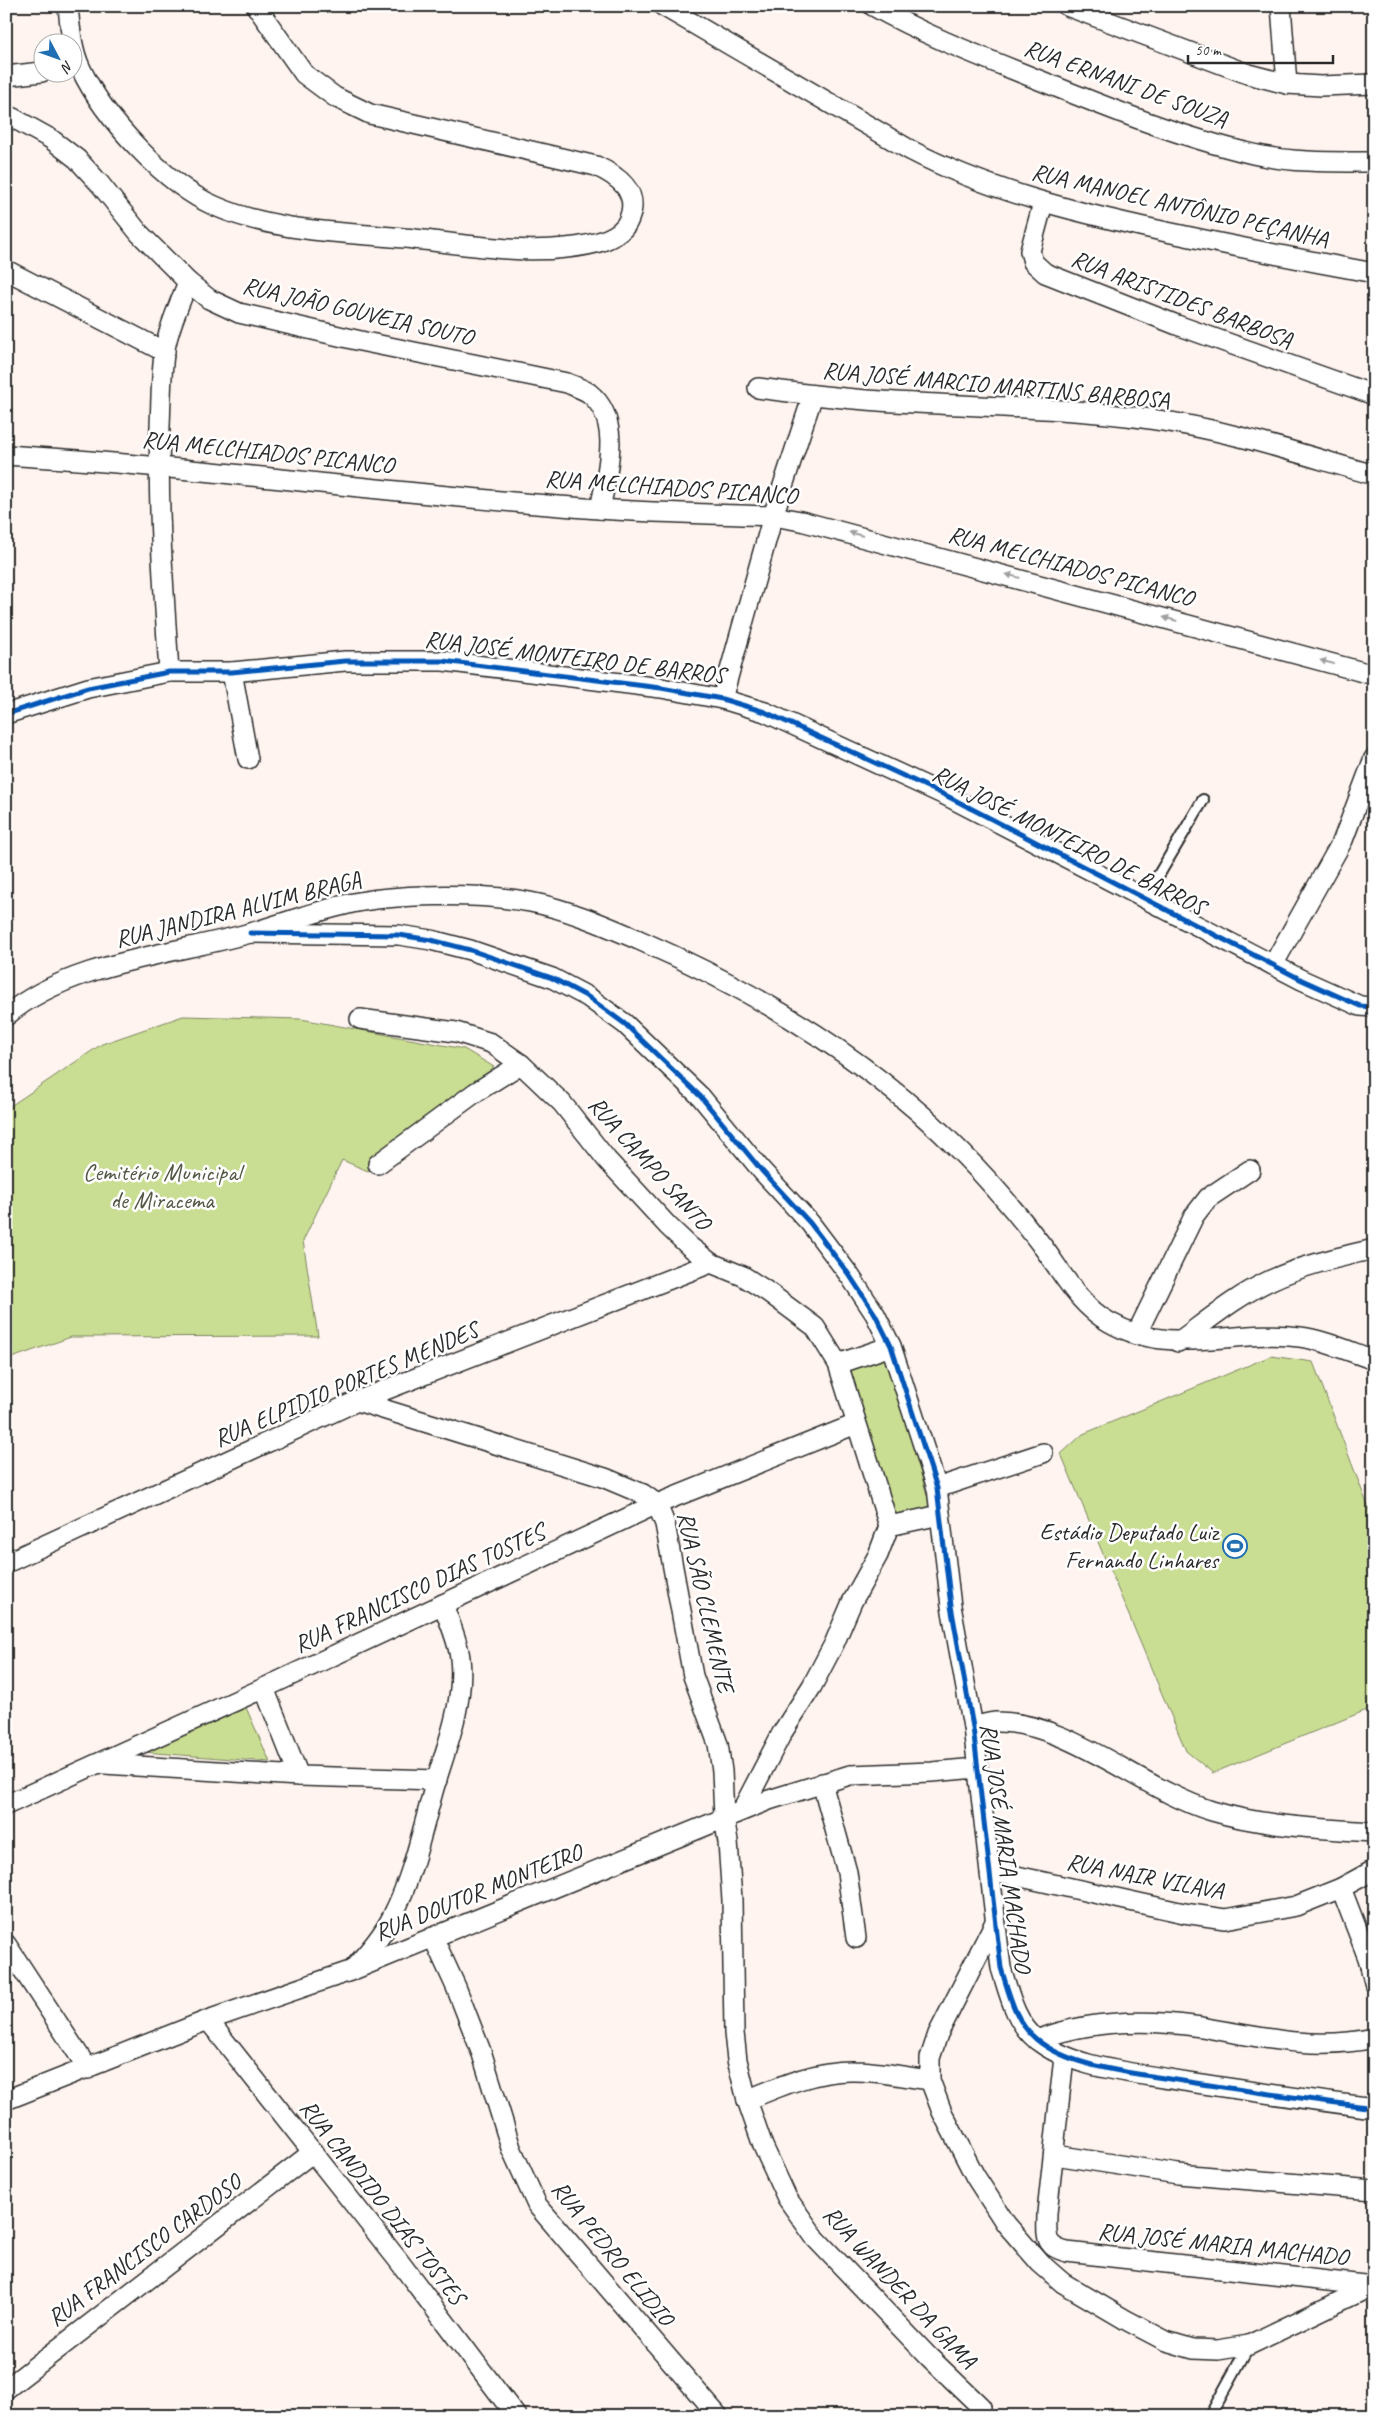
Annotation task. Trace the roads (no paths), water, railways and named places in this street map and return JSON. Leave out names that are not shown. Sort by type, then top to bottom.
[{"type":"street","points":[[68,6],[70,32]]},
{"type":"street","points":[[82,77],[133,143],[183,187],[215,206],[254,219],[298,227],[508,249],[565,249],[592,244],[615,235],[628,222],[633,206],[628,188],[614,174],[596,166],[370,114],[335,97],[304,74],[256,6]]},
{"type":"street","name":"RUA MANOEL ANTÔNIO PEÇANHA","points":[[663,6],[941,166],[1043,203],[1256,251],[1374,273]]},
{"type":"street","name":"RUA ERNANI DE SOUZA","points":[[873,6],[909,26],[1077,96],[1190,136],[1254,154],[1310,161],[1374,162]]},
{"type":"street","points":[[1066,6],[1248,74],[1287,84],[1321,86],[1374,84]]},
{"type":"street","points":[[1281,6],[1287,84]]},
{"type":"street","points":[[6,76],[32,73]]},
{"type":"street","name":"RUA JOÃO GOUVEIA SOUTO","points":[[6,114],[51,138],[77,159],[100,184],[139,233],[188,282],[209,299],[239,313],[365,342],[567,383],[589,393],[603,410],[609,430],[609,458],[600,509]]},
{"type":"street","name":"RUA ARISTIDES BARBOSA","points":[[1043,203],[1030,251],[1033,262],[1045,272],[1177,325],[1374,395]]},
{"type":"street","points":[[6,270],[165,352]]},
{"type":"street","points":[[169,672],[158,465],[161,382],[165,352],[174,317],[188,282]]},
{"type":"street","name":"RUA JOSÉ MARCIO MARTINS BARBOSA","points":[[758,388],[814,395],[914,403],[1065,410],[1151,419],[1239,436],[1374,475]]},
{"type":"street","points":[[722,699],[773,516],[814,395]]},
{"type":"street","name":"RUA MELCHIADOS PICANCO","points":[[6,455],[158,465],[438,495],[600,509],[773,516],[825,526],[951,559],[1374,675]]},
{"type":"street","name":"RUA JOSÉ MONTEIRO DE BARROS","points":[[6,714],[88,688],[169,672],[232,672],[346,661],[443,661],[660,688],[722,699],[765,712],[947,796],[1342,1000],[1360,1006],[1374,1007]]},
{"type":"street","points":[[232,672],[248,759]]},
{"type":"street","points":[[1273,965],[1343,840],[1374,758]]},
{"type":"street","name":"RUA JANDIRA ALVIM BRAGA","points":[[6,1016],[18,1005],[58,985],[104,969],[250,933],[347,904],[417,896],[477,897],[531,902],[597,922],[687,961],[828,1041],[912,1105],[994,1187],[1043,1246],[1075,1293],[1105,1320],[1136,1335],[1178,1342],[1256,1336],[1300,1337],[1374,1360]]},
{"type":"street","name":"RUA JOSÉ MARIA MACHADO","points":[[250,933],[399,935],[431,940],[470,950],[552,978],[588,997],[625,1024],[701,1097],[762,1170],[810,1223],[875,1314],[891,1346],[937,1488],[951,1606],[973,1727],[976,1768],[995,1922],[1004,1976],[1011,2001],[1032,2035]]},
{"type":"street","name":"RUA CAMPO SANTO","points":[[360,1019],[456,1032],[492,1043],[521,1064],[562,1103],[607,1160],[668,1226],[711,1263],[743,1276],[792,1308],[816,1327],[838,1364],[889,1526]]},
{"type":"street","points":[[378,1164],[476,1092],[521,1064]]},
{"type":"street","points":[[1136,1335],[1194,1216],[1208,1198],[1250,1170]]},
{"type":"street","points":[[1178,1342],[1226,1307],[1270,1280],[1325,1261],[1374,1249]]},
{"type":"street","name":"RUA ELPIDIO PORTES MENDES","points":[[6,1563],[357,1401],[711,1263]]},
{"type":"street","points":[[838,1364],[891,1346]]},
{"type":"street","name":"RUA SÃO CLEMENTE","points":[[357,1401],[605,1478],[643,1494],[657,1504],[665,1524],[693,1676],[718,1744],[722,1771],[724,1817]]},
{"type":"street","name":"RUA FRANCISCO DIAS TOSTES","points":[[6,1805],[264,1688],[657,1504],[856,1424]]},
{"type":"street","points":[[937,1488],[1043,1453]]},
{"type":"street","points":[[742,1810],[782,1733],[812,1686],[834,1644],[852,1602],[878,1555],[889,1526],[940,1515]]},
{"type":"street","points":[[353,1970],[378,1940],[392,1917],[406,1886],[446,1753],[460,1687],[460,1659],[455,1636],[443,1604]]},
{"type":"street","points":[[264,1688],[299,1776]]},
{"type":"street","points":[[973,1727],[995,1722],[1043,1730],[1100,1756],[1163,1790],[1212,1811],[1287,1825],[1374,1832]]},
{"type":"street","points":[[100,1763],[299,1776],[437,1780]]},
{"type":"street","name":"RUA DOUTOR MONTEIRO","points":[[6,2100],[208,2020],[353,1970],[742,1810],[850,1774],[932,1772],[976,1768]]},
{"type":"street","points":[[822,1783],[848,1872],[856,1938]]},
{"type":"street","name":"RUA WANDER DA GAMA","points":[[724,1817],[728,1842],[732,1900],[734,2033],[737,2060],[747,2100],[763,2146],[787,2198],[816,2239],[929,2357],[981,2407]]},
{"type":"street","name":"RUA NAIR VILAVA","points":[[990,1870],[1184,1913],[1225,1919],[1296,1906],[1341,1888],[1374,1870]]},
{"type":"street","points":[[1341,1888],[1371,1957],[1374,1982]]},
{"type":"street","points":[[995,1922],[938,2034],[930,2058],[930,2080],[942,2112],[975,2176],[1006,2224],[1040,2263],[1064,2284],[1166,2341],[1202,2349],[1218,2350],[1249,2345],[1373,2286]]},
{"type":"street","name":"RUA PEDRO ELIDIO","points":[[433,1938],[456,1987],[482,2054],[511,2148],[537,2204],[718,2416]]},
{"type":"street","points":[[6,1944],[88,2069]]},
{"type":"street","name":"RUA CANDIDO DIAS TOSTES","points":[[208,2020],[313,2152],[516,2416]]},
{"type":"street","points":[[1032,2035],[1115,2022],[1149,2022],[1199,2027],[1294,2043],[1326,2045],[1374,2038]]},
{"type":"street","points":[[1032,2035],[1064,2057],[1125,2071],[1208,2085],[1374,2108]]},
{"type":"street","points":[[1064,2057],[1055,2155],[1178,2174],[1374,2190]]},
{"type":"street","points":[[747,2100],[788,2083],[852,2070],[930,2080]]},
{"type":"street","name":"RUA FRANCISCO CARDOSO","points":[[6,2389],[313,2152]]},
{"type":"street","name":"RUA JOSÉ MARIA MACHADO","points":[[1055,2155],[1047,2213],[1047,2239],[1052,2246],[1067,2252],[1373,2286]]},
{"type":"lane","points":[[1145,898],[1203,800]]},
{"type":"lane","points":[[1210,2416],[1249,2345]]},
{"type":"place","name":"Estádio Deputado Luiz Fernando Linhares","points":[[1235,1546]]},
{"type":"park label","name":"Cemitério Municipal de Miracema","points":[[162,1186]]}]
